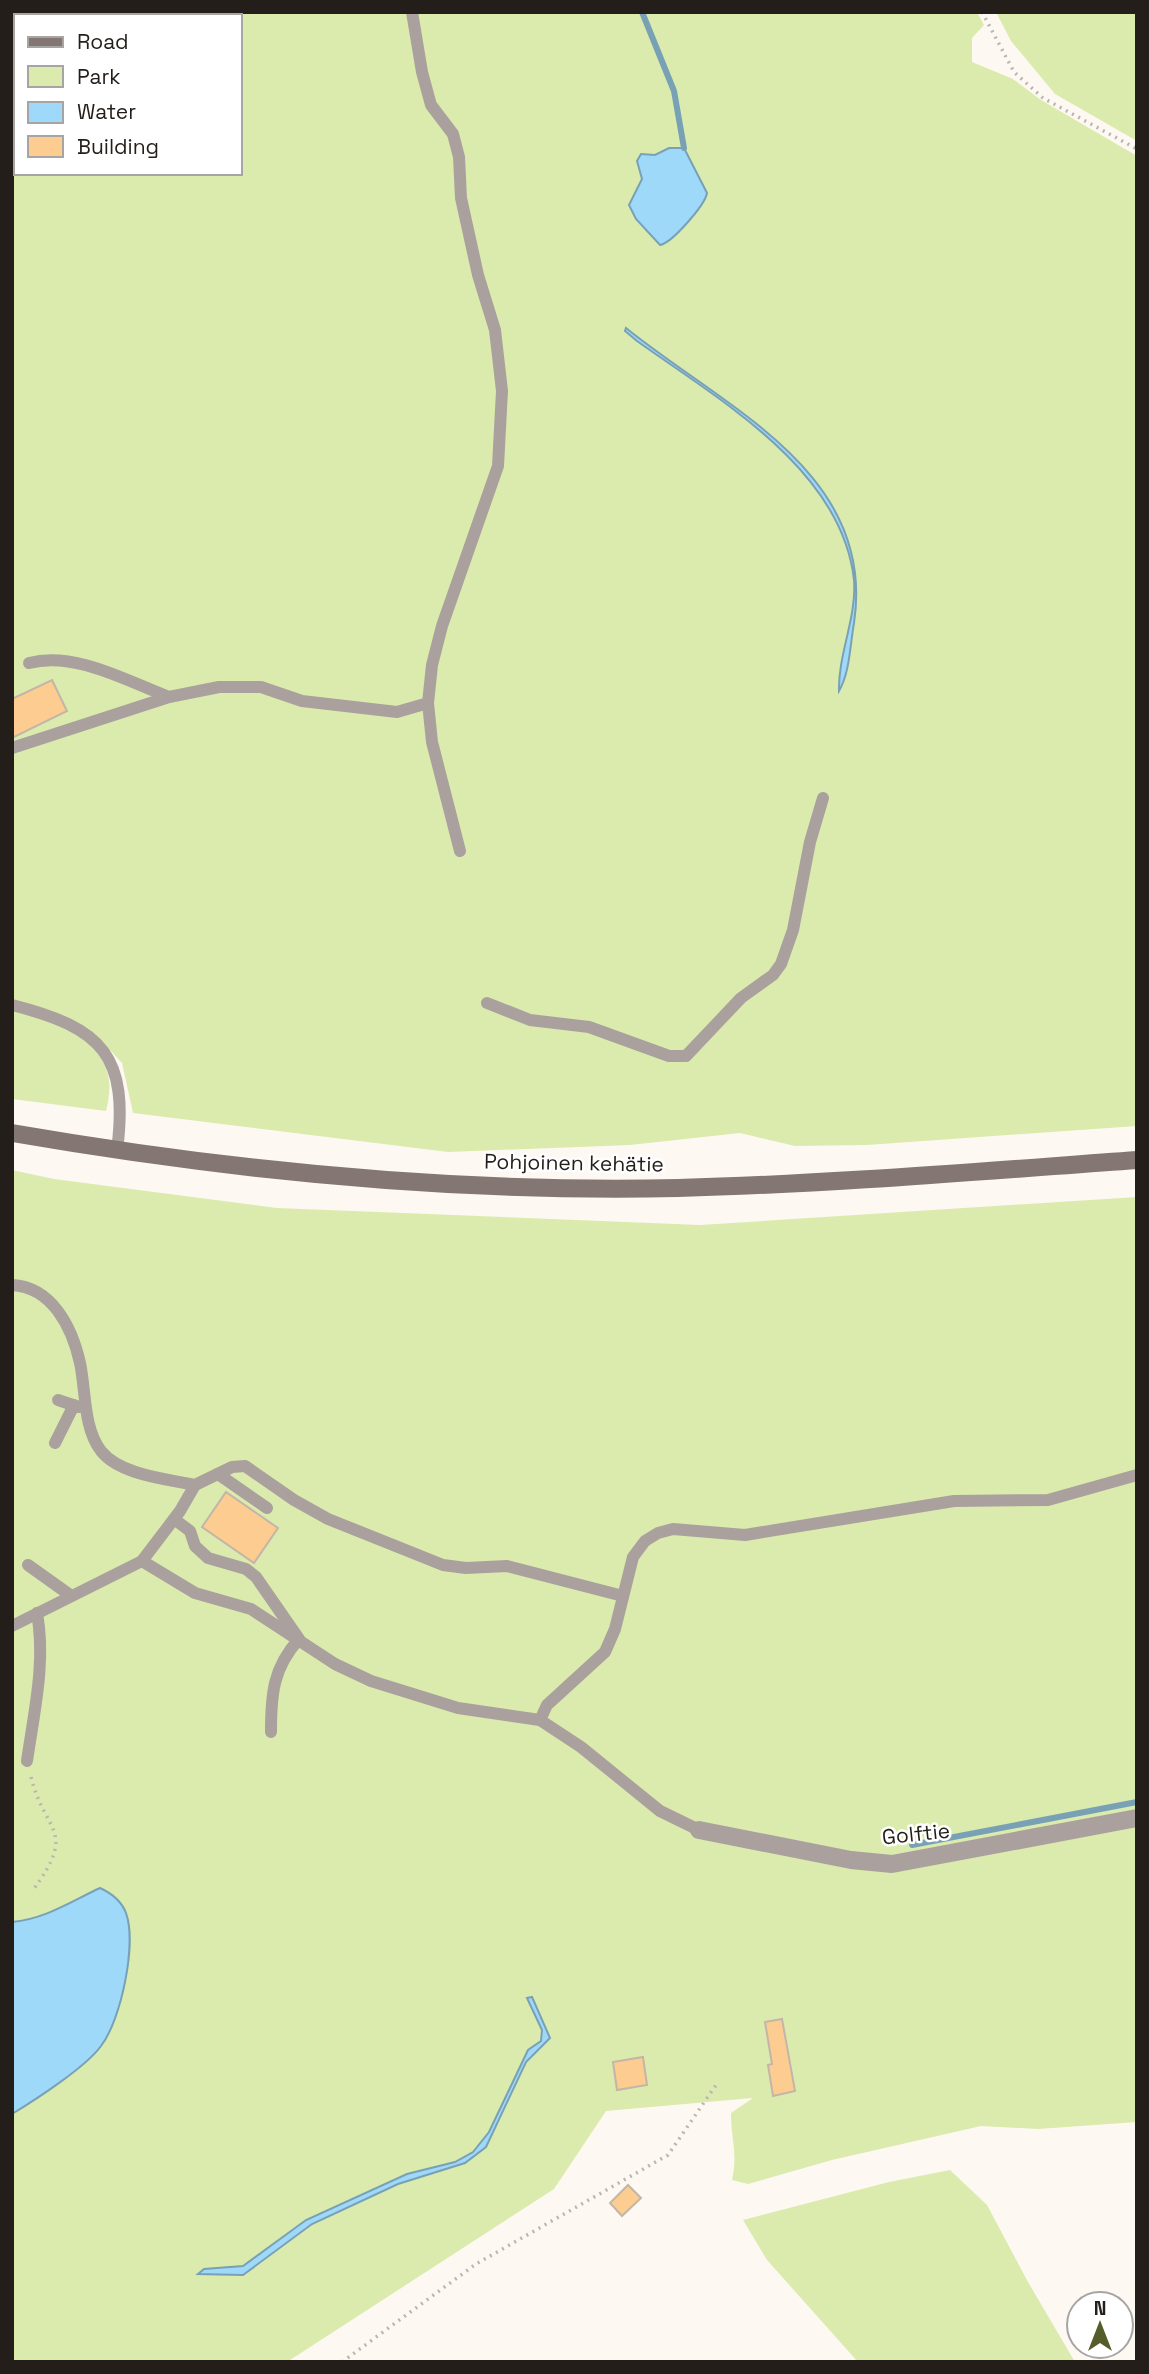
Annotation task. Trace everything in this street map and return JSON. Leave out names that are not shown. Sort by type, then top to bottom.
[{"type":"main road","name":"Pohjoinen kehätie","points":[[12,1133],[117,1151],[244,1168],[383,1180],[524,1187],[676,1188],[1137,1160]]},
{"type":"street","name":"Golftie","points":[[699,1830],[851,1860],[892,1864],[1137,1818]]},
{"type":"lane","points":[[412,12],[422,72],[431,105],[453,134],[459,157],[461,198],[478,275],[495,330],[502,391],[498,466],[442,626],[432,665],[428,703],[432,742],[460,851]]},
{"type":"lane","points":[[29,663],[46,659],[74,662],[169,697]]},
{"type":"lane","points":[[12,748],[169,697],[219,687],[261,687],[302,701],[397,712],[428,703]]},
{"type":"lane","points":[[487,1003],[530,1020],[589,1027],[669,1056],[686,1056],[741,998],[773,975],[781,964],[793,930],[810,842],[823,798]]},
{"type":"lane","points":[[12,1005],[70,1024],[94,1040],[106,1053],[120,1087],[122,1113],[117,1151]]},
{"type":"lane","points":[[12,1285],[27,1286],[44,1293],[71,1334],[80,1362],[80,1407],[102,1452],[117,1464],[195,1485]]},
{"type":"lane","points":[[58,1400],[80,1407]]},
{"type":"lane","points":[[55,1443],[80,1407]]},
{"type":"lane","points":[[12,1626],[70,1595],[142,1562],[195,1485],[232,1467],[245,1466],[294,1500],[328,1519],[443,1565],[466,1568],[507,1566],[623,1596]]},
{"type":"lane","points":[[218,1474],[267,1508]]},
{"type":"lane","points":[[540,1720],[547,1705],[605,1652],[633,1557],[645,1541],[673,1529],[745,1535],[954,1502],[1048,1500],[1137,1475]]},
{"type":"lane","points":[[174,1519],[190,1531],[195,1546],[208,1558],[246,1570],[256,1577],[299,1639]]},
{"type":"lane","points":[[142,1562],[195,1592],[251,1609],[335,1664],[372,1681],[458,1708],[540,1720],[581,1747],[660,1811],[699,1830]]},
{"type":"lane","points":[[28,1565],[70,1595]]},
{"type":"lane","points":[[27,1761],[40,1671],[41,1641],[37,1613]]},
{"type":"lane","points":[[271,1732],[271,1689],[282,1662],[299,1639]]},
{"type":"path","points":[[982,12],[1014,72],[1043,98],[1137,149]]},
{"type":"path","points":[[27,1761],[33,1787],[56,1829],[58,1844],[50,1866],[33,1890]]},
{"type":"path","points":[[342,2362],[476,2264],[668,2155],[716,2085]]},
{"type":"green space","points":[[12,12],[977,12],[984,25],[972,38],[972,62],[1013,79],[1041,100],[1137,156],[1137,1126],[867,1145],[795,1146],[740,1133],[630,1145],[448,1152],[133,1113],[122,1063],[111,1051],[95,1050],[109,1079],[106,1111],[12,1099]]},
{"type":"green space","points":[[996,12],[1137,12],[1137,141],[1055,94],[1011,41]]},
{"type":"green space","points":[[12,1170],[54,1179],[277,1208],[700,1225],[1137,1197],[1137,2122],[1038,2129],[981,2126],[832,2160],[748,2184],[732,2180],[734,2154],[731,2113],[753,2098],[606,2111],[554,2189],[287,2362],[12,2362]]},
{"type":"green space","points":[[950,2170],[987,2205],[1065,2345],[1065,2360],[1075,2362],[858,2362],[767,2260],[743,2220],[889,2182]]},
{"type":"water","points":[[669,148],[684,148],[707,193],[687,223],[672,238],[660,245],[636,219],[629,205],[642,179],[637,161],[641,154],[655,155]]},
{"type":"water","points":[[626,328],[747,416],[785,448],[818,484],[842,524],[855,570],[854,623],[848,667],[839,691],[841,663],[853,608],[854,580],[845,540],[826,504],[801,471],[771,441],[738,413],[637,341],[625,331]]},
{"type":"water","points":[[100,1888],[121,1904],[129,1927],[128,1962],[115,2019],[101,2046],[84,2064],[12,2114],[12,1922],[46,1914]]},
{"type":"water","points":[[532,1997],[550,2038],[526,2062],[486,2147],[465,2163],[398,2184],[312,2224],[243,2275],[198,2274],[204,2269],[243,2266],[306,2220],[407,2174],[455,2162],[473,2152],[489,2132],[528,2050],[541,2041],[542,2030],[527,1998]]},
{"type":"building","points":[[52,680],[67,711],[12,738],[12,699]]},
{"type":"building","points":[[226,1492],[278,1528],[254,1563],[202,1527]]},
{"type":"building","points":[[782,2019],[795,2091],[773,2096],[768,2065],[772,2064],[765,2022]]},
{"type":"building","points":[[643,2057],[647,2085],[617,2090],[613,2062]]},
{"type":"building","points":[[628,2185],[641,2198],[622,2216],[610,2203]]},
{"type":"waterway","points":[[642,12],[674,91],[684,148]]},
{"type":"waterway","points":[[912,1845],[1137,1802]]}]
